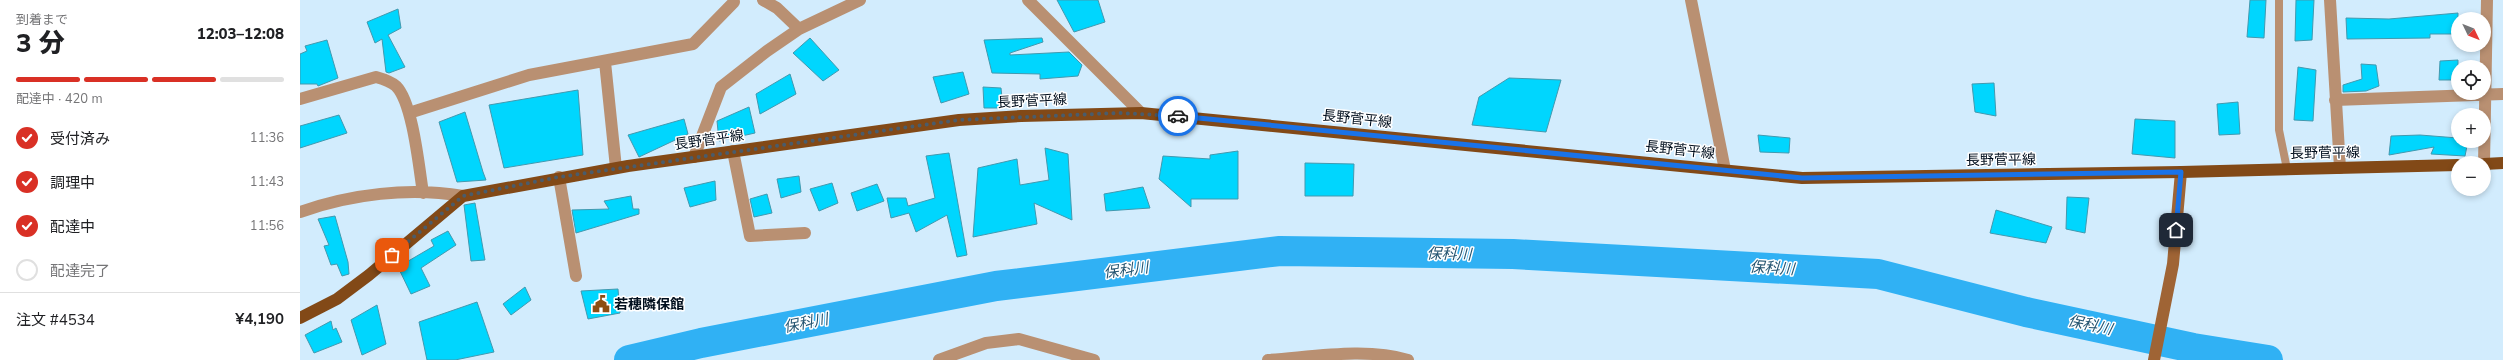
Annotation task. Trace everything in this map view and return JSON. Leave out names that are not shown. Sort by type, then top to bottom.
[{"type":"main road","name":"長野菅平線","points":[[300,318],[337,298],[369,275],[463,196],[559,177],[616,168],[958,120],[1022,116],[1141,113],[1802,178],[2181,172],[2451,165]]},
{"type":"main road","points":[[2491,164],[2503,164]]},
{"type":"main road","points":[[2154,360],[2173,264],[2181,172]]},
{"type":"street","points":[[763,0],[777,8],[799,29]]},
{"type":"street","points":[[694,157],[721,87],[767,51],[799,29],[860,0]]},
{"type":"street","points":[[1028,0],[1141,113]]},
{"type":"street","points":[[1691,0],[1725,170]]},
{"type":"street","points":[[2330,0],[2340,168]]},
{"type":"street","points":[[2485,60],[2486,0]]},
{"type":"street","points":[[408,113],[529,75],[605,62],[693,44],[732,1]]},
{"type":"street","points":[[605,62],[616,168]]},
{"type":"street","points":[[300,99],[376,78],[386,80],[396,86],[404,98],[408,113],[424,193]]},
{"type":"street","points":[[2491,94],[2503,94]]},
{"type":"street","points":[[2335,100],[2451,95]]},
{"type":"street","points":[[2484,156],[2485,100]]},
{"type":"street","points":[[733,151],[750,236],[805,233]]},
{"type":"street","points":[[559,177],[576,276]]},
{"type":"street","points":[[300,212],[353,196],[446,193],[463,196]]},
{"type":"street","points":[[939,360],[986,343],[1019,339],[1094,360]]},
{"type":"street","points":[[1268,360],[1331,355],[1391,355],[1408,360]]},
{"type":"lane","points":[[2279,0],[2279,130],[2287,169]]},
{"type":"building","points":[[1057,0],[1098,0],[1105,22],[1074,32]]},
{"type":"building","points":[[2250,0],[2266,0],[2264,38],[2247,37]]},
{"type":"building","points":[[2296,0],[2314,0],[2312,40],[2295,41]]},
{"type":"building","points":[[398,9],[401,28],[388,35],[405,67],[389,73],[386,72],[382,39],[375,43],[367,22]]},
{"type":"building","points":[[2451,14],[2451,34],[2430,34],[2430,38],[2347,39],[2346,18],[2389,19]]},
{"type":"building","points":[[810,38],[839,70],[823,81],[793,53]]},
{"type":"building","points":[[1042,38],[1043,42],[1010,53],[1010,55],[1069,52],[1082,65],[1078,76],[1040,79],[1040,74],[992,73],[984,40]]},
{"type":"building","points":[[327,40],[338,78],[318,86],[317,84],[300,84],[300,54],[307,51],[305,46]]},
{"type":"building","points":[[2451,60],[2451,80],[2439,80],[2440,61]]},
{"type":"building","points":[[2361,64],[2376,65],[2379,86],[2366,91],[2343,92],[2343,85],[2362,79]]},
{"type":"building","points":[[2298,67],[2316,70],[2313,121],[2294,120]]},
{"type":"building","points":[[963,72],[969,94],[941,103],[933,77]]},
{"type":"building","points":[[790,74],[796,94],[760,114],[756,94]]},
{"type":"building","points":[[1509,78],[1561,80],[1546,132],[1472,125],[1479,97]]},
{"type":"building","points":[[1994,83],[1996,116],[1975,112],[1972,84]]},
{"type":"building","points":[[983,87],[1001,88],[1003,108],[984,108]]},
{"type":"building","points":[[578,90],[583,155],[504,168],[489,105]]},
{"type":"building","points":[[2238,102],[2240,134],[2219,135],[2217,104]]},
{"type":"building","points":[[749,107],[755,133],[719,141],[717,121]]},
{"type":"building","points":[[465,112],[486,180],[457,182],[439,122]]},
{"type":"building","points":[[339,115],[347,133],[300,148],[300,126]]},
{"type":"building","points":[[684,119],[688,134],[639,157],[628,135]]},
{"type":"building","points":[[2135,119],[2175,121],[2175,158],[2132,154]]},
{"type":"building","points":[[1758,135],[1790,138],[1789,153],[1760,152]]},
{"type":"building","points":[[2420,135],[2451,137],[2451,148],[2467,148],[2465,156],[2431,154],[2434,147],[2389,155],[2391,136]]},
{"type":"building","points":[[1045,148],[1068,154],[1072,220],[1034,203],[1037,224],[973,237],[978,168],[1017,159],[1020,185],[1049,180]]},
{"type":"building","points":[[1238,151],[1238,199],[1191,199],[1191,207],[1159,179],[1163,156],[1210,159],[1210,155]]},
{"type":"building","points":[[949,153],[967,255],[957,257],[947,215],[916,232],[909,213],[891,218],[887,198],[906,198],[908,206],[935,198],[926,156]]},
{"type":"building","points":[[1305,163],[1354,164],[1353,196],[1305,196]]},
{"type":"building","points":[[799,176],[801,192],[781,198],[777,179]]},
{"type":"building","points":[[715,181],[716,200],[690,207],[684,188]]},
{"type":"building","points":[[832,183],[838,203],[819,211],[810,189]]},
{"type":"building","points":[[877,184],[884,201],[857,211],[851,193]]},
{"type":"building","points":[[1143,187],[1150,208],[1106,211],[1104,194]]},
{"type":"building","points":[[767,194],[772,213],[754,217],[750,199]]},
{"type":"building","points":[[631,196],[633,209],[639,209],[639,214],[576,233],[572,210],[609,209],[604,201]]},
{"type":"building","points":[[2067,197],[2089,198],[2085,233],[2066,229]]},
{"type":"building","points":[[475,203],[485,260],[471,261],[464,205]]},
{"type":"building","points":[[1996,210],[2052,227],[2046,243],[1990,233]]},
{"type":"building","points":[[335,216],[348,262],[349,274],[342,276],[337,264],[331,265],[324,246],[329,245],[318,219]]},
{"type":"building","points":[[448,231],[456,245],[421,268],[430,286],[411,294],[398,267],[434,246],[431,240]]},
{"type":"building","points":[[525,287],[531,300],[511,315],[503,304]]},
{"type":"building","points":[[618,289],[620,313],[588,319],[581,291]]},
{"type":"building","points":[[477,302],[494,352],[455,360],[427,360],[419,322]]},
{"type":"building","points":[[377,305],[386,344],[362,355],[351,320]]},
{"type":"building","points":[[331,321],[333,330],[336,328],[342,342],[314,353],[305,335]]},
{"type":"waterway","name":"保科川","points":[[629,360],[701,343],[996,286],[1280,251],[1513,254],[1878,274],[2026,312],[2193,348],[2268,360]]},
{"type":"way so far","points":[[392,255],[463,196],[559,177],[836,136],[958,120],[1022,116],[1119,113],[1178,116]]},
{"type":"place","name":"若穂隣保館","points":[[601,304]]},
{"type":"route","points":[[1178,116],[1802,178],[2181,172],[2176,230]]}]
